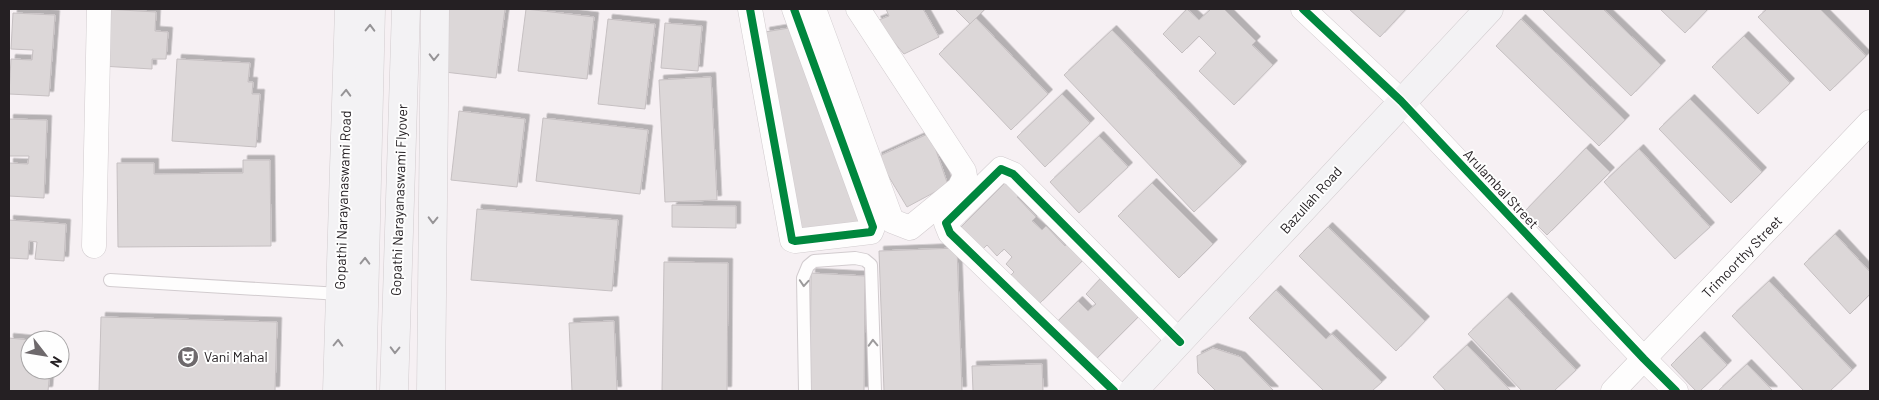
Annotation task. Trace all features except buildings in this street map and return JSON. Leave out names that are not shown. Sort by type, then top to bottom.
[{"type":"main road","name":"Gopathi Narayanaswami Road","points":[[337,391],[349,9]]},
{"type":"main road","points":[[362,391],[370,9]]},
{"type":"main road","name":"Gopathi Narayanaswami Flyover","points":[[394,391],[406,9]]},
{"type":"main road","points":[[431,391],[435,9]]},
{"type":"main road","name":"Bazullah Road","points":[[1133,391],[1401,101],[1489,9]]},
{"type":"street","points":[[94,246],[99,9]]},
{"type":"street","points":[[750,9],[792,240],[871,232],[873,227],[794,9]]},
{"type":"street","points":[[814,9],[892,221],[910,228],[959,188],[965,176],[964,171],[858,9]]},
{"type":"street","name":"Arulambal Street","points":[[1302,9],[1401,101],[1676,391]]},
{"type":"street","name":"Trimoorthy Street","points":[[1613,391],[1870,122]]},
{"type":"street","points":[[1114,391],[950,233],[946,224],[1001,169],[1013,174],[1180,342]]},
{"type":"lane","points":[[805,391],[803,278],[808,266],[814,261],[855,258],[865,260],[871,265],[875,391]]},
{"type":"lane","points":[[110,280],[340,294]]},
{"type":"cycle path","points":[[750,9],[792,240],[871,232],[873,227],[794,9]]},
{"type":"cycle path","points":[[1303,9],[1401,101],[1676,391]]},
{"type":"cycle path","points":[[1114,391],[950,233],[946,223],[1001,169],[1013,174],[1180,342]]},
{"type":"place","name":"Vani Mahal","points":[[188,357]]}]
